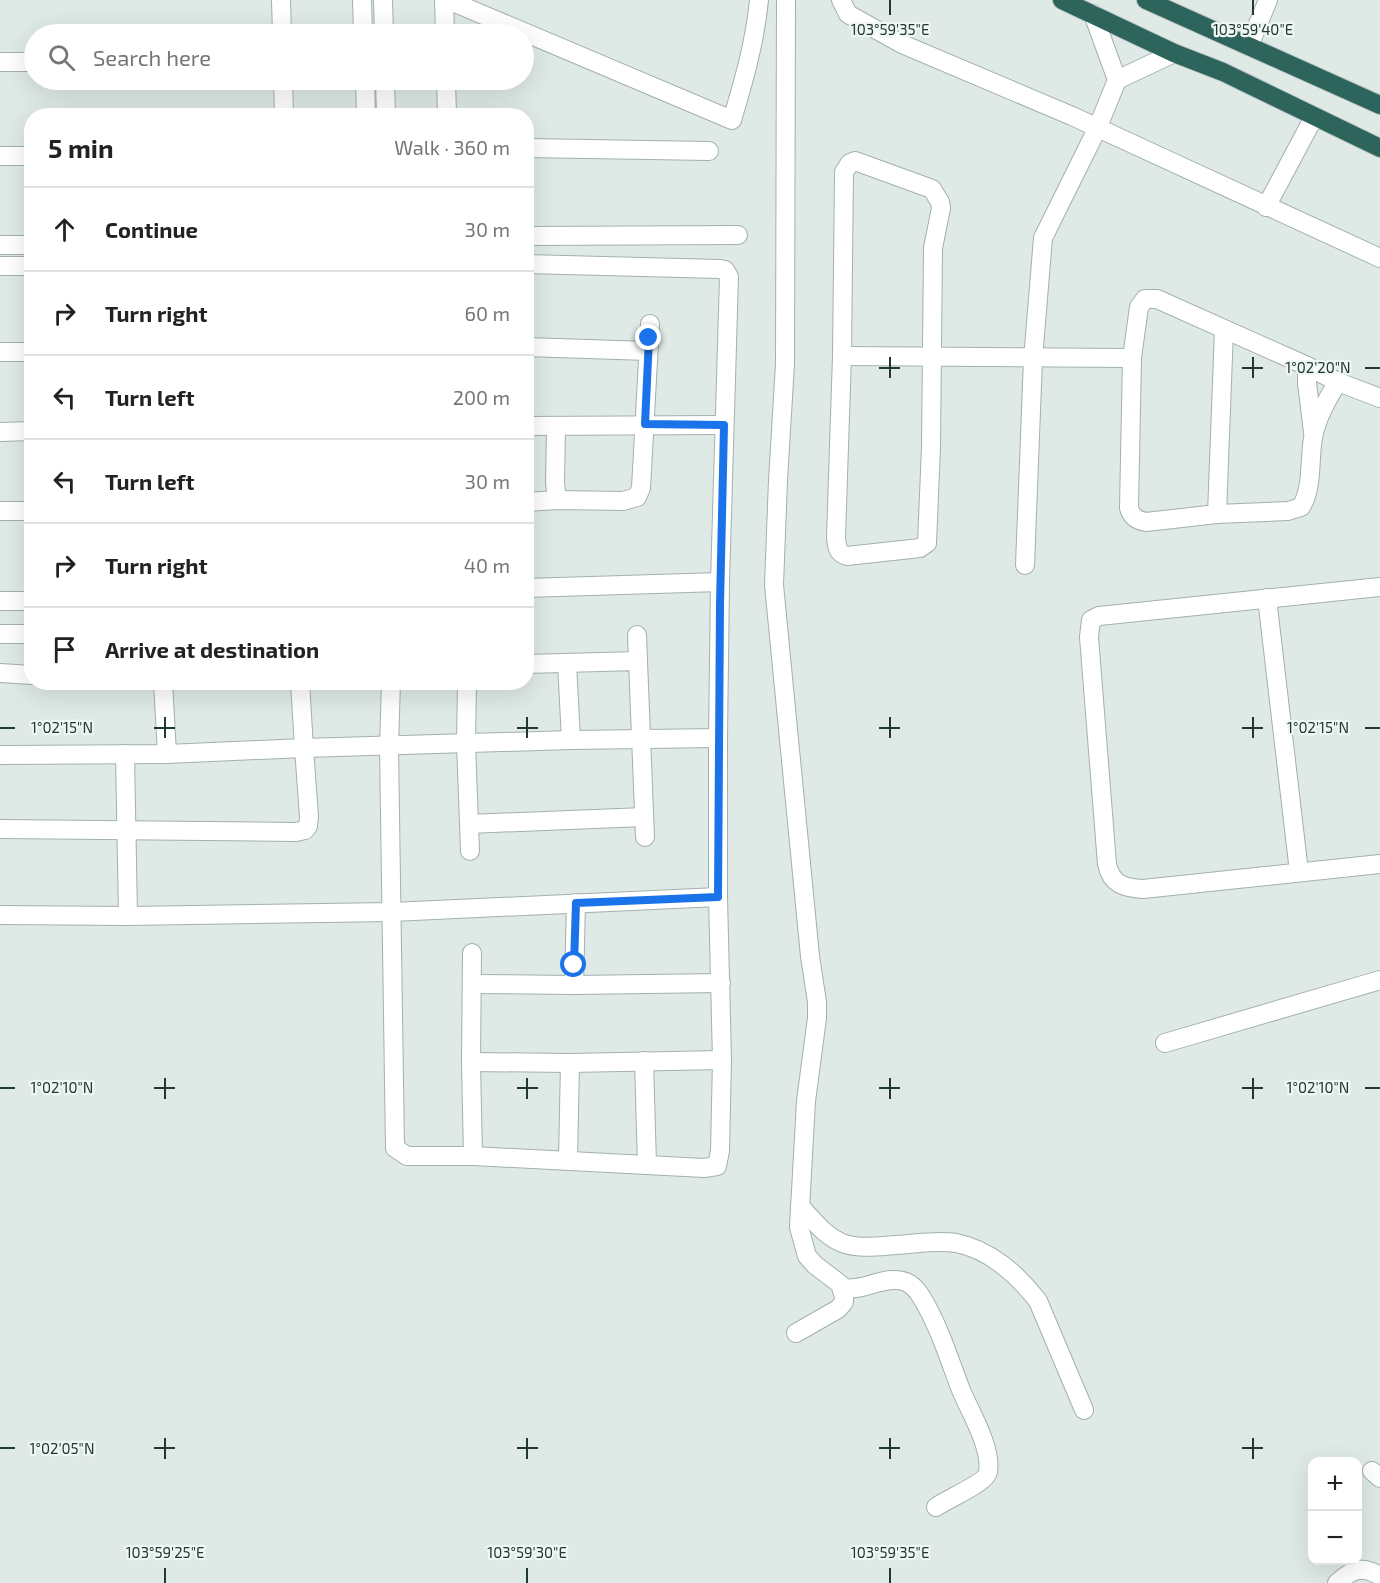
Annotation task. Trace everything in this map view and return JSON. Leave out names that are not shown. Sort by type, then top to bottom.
[{"type":"highway","points":[[1062,0],[1174,53],[1223,72],[1380,148]]},
{"type":"highway","points":[[1146,0],[1380,105]]},
{"type":"street","points":[[281,0],[282,24]]},
{"type":"street","points":[[362,0],[363,24]]},
{"type":"street","points":[[383,0],[384,24]]},
{"type":"street","points":[[445,24],[446,0],[503,24]]},
{"type":"street","points":[[534,37],[732,120],[757,29],[759,0]]},
{"type":"street","points":[[786,0],[784,364],[774,585],[809,944],[817,1002],[806,1101],[799,1227],[807,1256],[843,1288],[890,1281],[906,1282],[922,1298],[979,1429],[988,1471],[982,1480],[936,1507]]},
{"type":"street","points":[[842,0],[848,14],[902,44],[1072,116],[1380,258]]},
{"type":"street","points":[[1249,46],[1268,0]]},
{"type":"street","points":[[1093,14],[1118,80]]},
{"type":"street","points":[[1024,565],[1033,359],[1043,238],[1097,129],[1118,80],[1174,53]]},
{"type":"street","points":[[0,63],[24,62]]},
{"type":"street","points":[[283,90],[284,108]]},
{"type":"street","points":[[365,90],[366,108]]},
{"type":"street","points":[[385,90],[386,108]]},
{"type":"street","points":[[446,90],[447,108]]},
{"type":"street","points":[[1266,207],[1314,117]]},
{"type":"street","points":[[534,148],[709,151]]},
{"type":"street","points":[[0,156],[24,156]]},
{"type":"street","points":[[855,161],[932,189],[940,202],[933,248],[927,543],[920,548],[847,556],[837,550],[842,356],[844,172],[850,163],[855,161]]},
{"type":"street","points":[[534,236],[738,235]]},
{"type":"street","points":[[0,246],[24,245]]},
{"type":"street","points":[[391,690],[389,747],[395,1148],[407,1156],[473,1156],[704,1168],[717,1166],[720,1151],[722,1060],[718,897],[720,582],[729,277],[724,270],[534,264]]},
{"type":"street","points":[[0,266],[24,266]]},
{"type":"street","points":[[1307,366],[1313,435],[1306,497],[1301,507],[1288,511],[1217,514],[1146,522],[1134,518],[1129,508],[1132,358],[1139,307],[1145,299],[1157,299],[1307,366],[1338,382],[1380,398]]},
{"type":"street","points":[[534,501],[623,501],[636,497],[641,488],[650,324]]},
{"type":"street","points":[[1217,514],[1224,330]]},
{"type":"street","points":[[534,347],[648,351]]},
{"type":"street","points":[[0,352],[24,352]]},
{"type":"street","points":[[842,356],[1132,358]]},
{"type":"street","points":[[1313,435],[1328,398],[1338,382]]},
{"type":"street","points":[[534,426],[724,425]]},
{"type":"street","points":[[556,427],[557,500]]},
{"type":"street","points":[[0,432],[24,431]]},
{"type":"street","points":[[0,511],[24,511]]},
{"type":"street","points":[[534,588],[720,582]]},
{"type":"street","points":[[1380,587],[1099,616],[1091,620],[1089,637],[1107,864],[1109,873],[1119,885],[1143,889],[1380,864]]},
{"type":"street","points":[[1267,598],[1299,872]]},
{"type":"street","points":[[0,601],[24,601]]},
{"type":"street","points":[[0,634],[24,634]]},
{"type":"street","points":[[637,634],[645,837]]},
{"type":"street","points":[[534,664],[638,661]]},
{"type":"street","points":[[567,663],[571,740]]},
{"type":"street","points":[[0,673],[24,674]]},
{"type":"street","points":[[163,690],[167,754]]},
{"type":"street","points":[[0,829],[296,832],[305,830],[309,817],[300,690]]},
{"type":"street","points":[[466,690],[470,851]]},
{"type":"street","points":[[0,755],[167,754],[466,743],[718,738]]},
{"type":"street","points":[[125,754],[128,916]]},
{"type":"street","points":[[469,824],[644,817]]},
{"type":"street","points":[[0,915],[128,916],[392,912],[718,897]]},
{"type":"street","points":[[574,986],[576,903]]},
{"type":"street","points":[[472,953],[473,1156]]},
{"type":"street","points":[[1165,1043],[1380,980]]},
{"type":"street","points":[[472,984],[574,986],[721,983]]},
{"type":"street","points":[[471,1062],[722,1060]]},
{"type":"street","points":[[644,1061],[647,1166]]},
{"type":"street","points":[[568,1160],[570,1063]]},
{"type":"street","points":[[800,1206],[828,1235],[847,1245],[870,1247],[955,1243],[981,1250],[1014,1274],[1038,1301],[1084,1410]]},
{"type":"street","points":[[796,1333],[838,1310],[844,1302],[843,1288]]},
{"type":"street","points":[[1337,1583],[1359,1569],[1366,1569],[1380,1576]]},
{"type":"route","points":[[574,965],[576,903],[718,897],[718,738],[724,425],[645,424],[649,338]]}]
